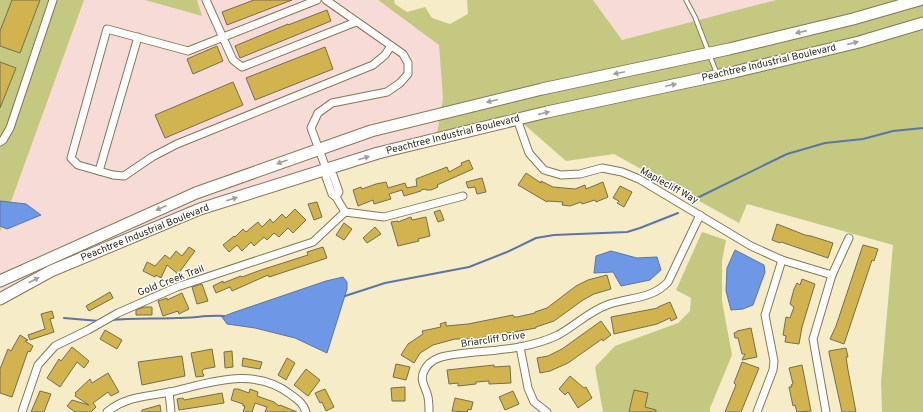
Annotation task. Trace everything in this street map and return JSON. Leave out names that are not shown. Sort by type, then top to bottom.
[{"type":"main road","name":"Peachtree Industrial Boulevard","points":[[0,281],[196,193],[371,131],[535,91],[710,53],[852,19],[920,0]]},
{"type":"main road","name":"Peachtree Industrial Boulevard","points":[[0,299],[51,271],[200,209],[378,154],[517,119],[718,75],[858,42],[923,23]]},
{"type":"street","points":[[0,142],[3,140],[10,128],[53,0]]},
{"type":"street","points":[[206,0],[232,60],[242,67],[356,22]]},
{"type":"street","points":[[317,0],[188,51],[107,29],[71,158],[78,165],[113,175],[124,176],[152,157],[177,144],[373,64],[385,55],[391,46]]},
{"type":"street","points":[[326,0],[402,54],[408,63],[408,74],[400,83],[387,92],[332,103],[318,113],[311,128],[327,170],[326,177],[332,194],[336,197],[345,212],[384,217],[463,196]]},
{"type":"street","points":[[98,171],[138,37]]},
{"type":"street","name":"Maplecliff Way","points":[[517,119],[529,154],[544,170],[561,175],[580,174],[602,168],[622,172],[639,179],[751,246],[782,260],[832,275]]},
{"type":"street","name":"Gold Creek Trail","points":[[22,412],[38,366],[55,346],[118,313],[177,288],[313,242],[345,212]]},
{"type":"street","name":"Briarcliff Drive","points":[[429,412],[428,397],[422,380],[424,371],[430,363],[443,356],[520,348],[537,343],[558,334],[596,309],[608,304],[652,294],[661,290],[668,282],[700,215]]},
{"type":"street","points":[[826,412],[813,339],[832,275],[849,238]]},
{"type":"street","points":[[757,412],[773,370],[774,361],[765,315],[782,260]]},
{"type":"street","points":[[520,348],[528,388],[534,402],[548,412]]},
{"type":"street","points":[[107,412],[115,406],[133,398],[228,379],[258,379],[273,384],[298,399],[303,404],[306,412]]},
{"type":"street","points":[[169,392],[171,412]]},
{"type":"lane","points":[[686,0],[695,16],[718,75]]},
{"type":"shaded area","points":[[84,0],[145,0],[202,16],[197,0],[378,0],[439,45],[443,99],[435,144],[143,232],[52,276],[0,291],[0,232]]},
{"type":"shaded area","points":[[593,0],[776,0],[622,40]]},
{"type":"green space","points":[[0,0],[84,0],[0,232]]},
{"type":"green space","points":[[145,0],[197,0],[202,16]]},
{"type":"green space","points":[[378,0],[394,0],[395,4],[407,12],[425,7],[432,18],[450,24],[468,14],[467,0],[593,0],[622,40],[776,0],[923,0],[923,412],[882,412],[881,382],[893,245],[747,204],[739,223],[614,154],[566,161],[511,113],[435,144],[443,99],[439,45]]},
{"type":"green space","points":[[702,232],[726,240],[722,261],[722,301],[732,355],[710,408],[710,412],[603,412],[595,367],[615,346],[678,323],[690,311],[691,298],[676,290]]},
{"type":"water","points":[[0,201],[26,204],[41,215],[7,229],[0,226]]},
{"type":"water","points":[[735,250],[764,265],[765,272],[753,305],[743,309],[731,310],[726,291],[727,268]]},
{"type":"water","points":[[611,251],[637,258],[657,257],[661,270],[650,280],[621,286],[613,272],[594,273],[596,256]]},
{"type":"water","points":[[343,277],[347,282],[347,289],[327,353],[295,338],[255,328],[227,324],[222,317],[326,281]]},
{"type":"building","points":[[12,0],[40,0],[20,53],[0,46],[0,31]]},
{"type":"building","points":[[254,0],[292,0],[227,25],[222,12]]},
{"type":"building","points":[[327,10],[331,21],[240,58],[235,46]]},
{"type":"building","points":[[217,46],[223,61],[193,74],[187,59]]},
{"type":"building","points":[[325,47],[333,69],[255,100],[246,78]]},
{"type":"building","points":[[0,62],[16,68],[0,108]]},
{"type":"building","points":[[233,82],[243,105],[165,138],[155,115]]},
{"type":"building","points":[[469,160],[473,169],[437,185],[438,187],[431,190],[425,189],[404,196],[402,190],[389,194],[391,199],[374,204],[373,200],[358,206],[353,190],[386,182],[388,188],[405,183],[407,188],[417,186],[416,179],[447,167],[449,172],[462,165],[461,163]]},
{"type":"building","points":[[526,173],[541,183],[541,181],[553,187],[575,189],[585,185],[586,189],[603,182],[608,197],[596,202],[595,200],[582,204],[581,202],[570,206],[562,205],[563,202],[547,202],[518,185]]},
{"type":"building","points":[[482,178],[486,192],[477,194],[475,187],[468,188],[466,182]]},
{"type":"building","points":[[620,186],[632,192],[624,207],[617,203],[619,201],[613,198]]},
{"type":"building","points":[[317,202],[322,217],[314,220],[308,204]]},
{"type":"building","points":[[295,209],[306,220],[293,233],[288,228],[279,237],[274,233],[267,240],[264,237],[254,246],[251,242],[242,251],[237,245],[229,252],[223,245],[234,236],[235,237],[243,229],[246,232],[258,222],[262,227],[270,219],[273,223],[282,214],[286,218]]},
{"type":"building","points":[[440,210],[444,220],[438,222],[434,212]]},
{"type":"building","points":[[411,217],[412,220],[426,217],[430,236],[418,239],[419,241],[398,246],[391,222],[398,222]]},
{"type":"building","points":[[344,223],[352,229],[344,240],[336,235]]},
{"type":"building","points":[[777,224],[805,235],[833,243],[828,258],[772,240]]},
{"type":"building","points":[[375,227],[381,234],[367,243],[363,238]]},
{"type":"building","points":[[863,245],[878,249],[874,261],[872,260],[844,344],[830,339],[836,326]]},
{"type":"building","points":[[189,247],[195,251],[178,274],[167,265],[161,278],[156,275],[155,277],[143,271],[147,262],[155,266],[165,255],[170,259],[176,251],[182,256]]},
{"type":"building","points":[[323,247],[327,258],[269,277],[268,275],[232,291],[230,287],[216,293],[213,286],[223,281],[223,283],[308,255],[307,252]]},
{"type":"building","points":[[607,275],[611,289],[594,294],[554,321],[536,328],[474,339],[455,339],[433,345],[420,353],[414,363],[401,355],[408,344],[423,334],[422,331],[441,327],[440,324],[446,322],[446,326],[468,324],[513,315],[514,317],[517,317],[535,313],[547,308],[576,286],[588,280]]},
{"type":"building","points":[[802,279],[815,284],[802,327],[799,344],[785,342],[786,336],[783,335],[786,317],[790,318],[794,307],[790,304],[794,289],[797,283],[800,285]]},
{"type":"building","points":[[202,284],[208,301],[197,304],[192,287]]},
{"type":"building","points":[[110,292],[113,298],[89,311],[86,306]]},
{"type":"building","points":[[182,293],[189,309],[179,314],[178,311],[163,316],[158,301],[167,298],[167,300]]},
{"type":"building","points":[[670,302],[677,318],[671,321],[670,318],[657,324],[614,334],[611,317],[658,308]]},
{"type":"building","points":[[144,307],[152,307],[152,315],[136,315],[136,310]]},
{"type":"building","points":[[52,311],[54,318],[50,319],[54,332],[30,340],[28,335],[45,329],[41,314]]},
{"type":"building","points":[[601,321],[611,335],[603,341],[602,339],[568,363],[550,371],[540,373],[537,358],[548,356],[562,349]]},
{"type":"building","points":[[751,328],[757,357],[742,360],[745,354],[742,354],[738,338],[735,338],[734,333]]},
{"type":"building","points":[[105,330],[122,340],[117,349],[100,339]]},
{"type":"building","points":[[20,335],[28,340],[25,341],[33,346],[30,352],[28,351],[12,397],[0,393],[0,369],[8,349],[11,351]]},
{"type":"building","points":[[72,347],[89,361],[84,368],[77,362],[60,387],[47,378],[59,359],[61,361]]},
{"type":"building","points":[[846,348],[848,370],[856,412],[842,412],[829,353],[829,351]]},
{"type":"building","points":[[212,349],[215,367],[204,369],[202,371],[204,376],[196,377],[191,353]]},
{"type":"building","points":[[232,351],[233,367],[225,368],[224,352]]},
{"type":"building","points":[[182,356],[185,376],[142,385],[138,362]]},
{"type":"building","points":[[243,358],[262,362],[260,369],[242,366]]},
{"type":"building","points":[[287,358],[295,363],[286,380],[278,375]]},
{"type":"building","points":[[742,362],[759,368],[741,412],[725,412],[736,385],[734,383]]},
{"type":"building","points":[[396,364],[410,367],[406,380],[393,377]]},
{"type":"building","points":[[494,365],[494,367],[510,366],[511,383],[489,384],[489,381],[458,386],[458,383],[449,384],[447,370]]},
{"type":"building","points":[[802,365],[811,411],[797,412],[795,405],[793,406],[789,387],[792,387],[791,385],[793,384],[789,368]]},
{"type":"building","points":[[306,369],[320,380],[308,396],[294,385]]},
{"type":"building","points":[[108,373],[119,392],[111,396],[108,392],[93,403],[96,407],[91,412],[75,412],[67,406],[72,400],[89,405],[75,396],[75,393],[90,379],[92,383]]},
{"type":"building","points":[[570,376],[584,388],[586,387],[592,398],[578,408],[568,392],[565,395],[559,389]]},
{"type":"building","points":[[405,387],[405,401],[392,401],[391,388]]},
{"type":"building","points":[[234,389],[249,393],[250,389],[258,392],[257,396],[297,412],[265,412],[267,407],[255,403],[252,412],[243,412],[245,406],[243,406],[243,404],[231,400]]},
{"type":"building","points":[[325,389],[334,407],[326,411],[322,402],[320,403],[315,393]]},
{"type":"building","points":[[634,390],[648,393],[645,407],[656,410],[656,412],[629,412]]},
{"type":"building","points":[[40,391],[51,394],[44,412],[31,412]]},
{"type":"building","points":[[513,391],[519,404],[505,410],[499,397]]},
{"type":"building","points":[[222,393],[224,403],[179,410],[177,399],[183,398],[184,400]]},
{"type":"building","points":[[455,398],[473,402],[471,410],[468,409],[467,412],[452,411]]},
{"type":"building","points":[[160,405],[161,412],[142,412],[142,410]]},
{"type":"waterway","points":[[695,199],[787,154],[825,143],[863,139],[893,131],[923,128]]},
{"type":"waterway","points":[[345,296],[385,283],[469,267],[507,252],[536,238],[554,235],[627,232],[678,213]]},
{"type":"waterway","points":[[111,320],[224,316]]},
{"type":"waterway","points":[[64,318],[99,321]]}]
